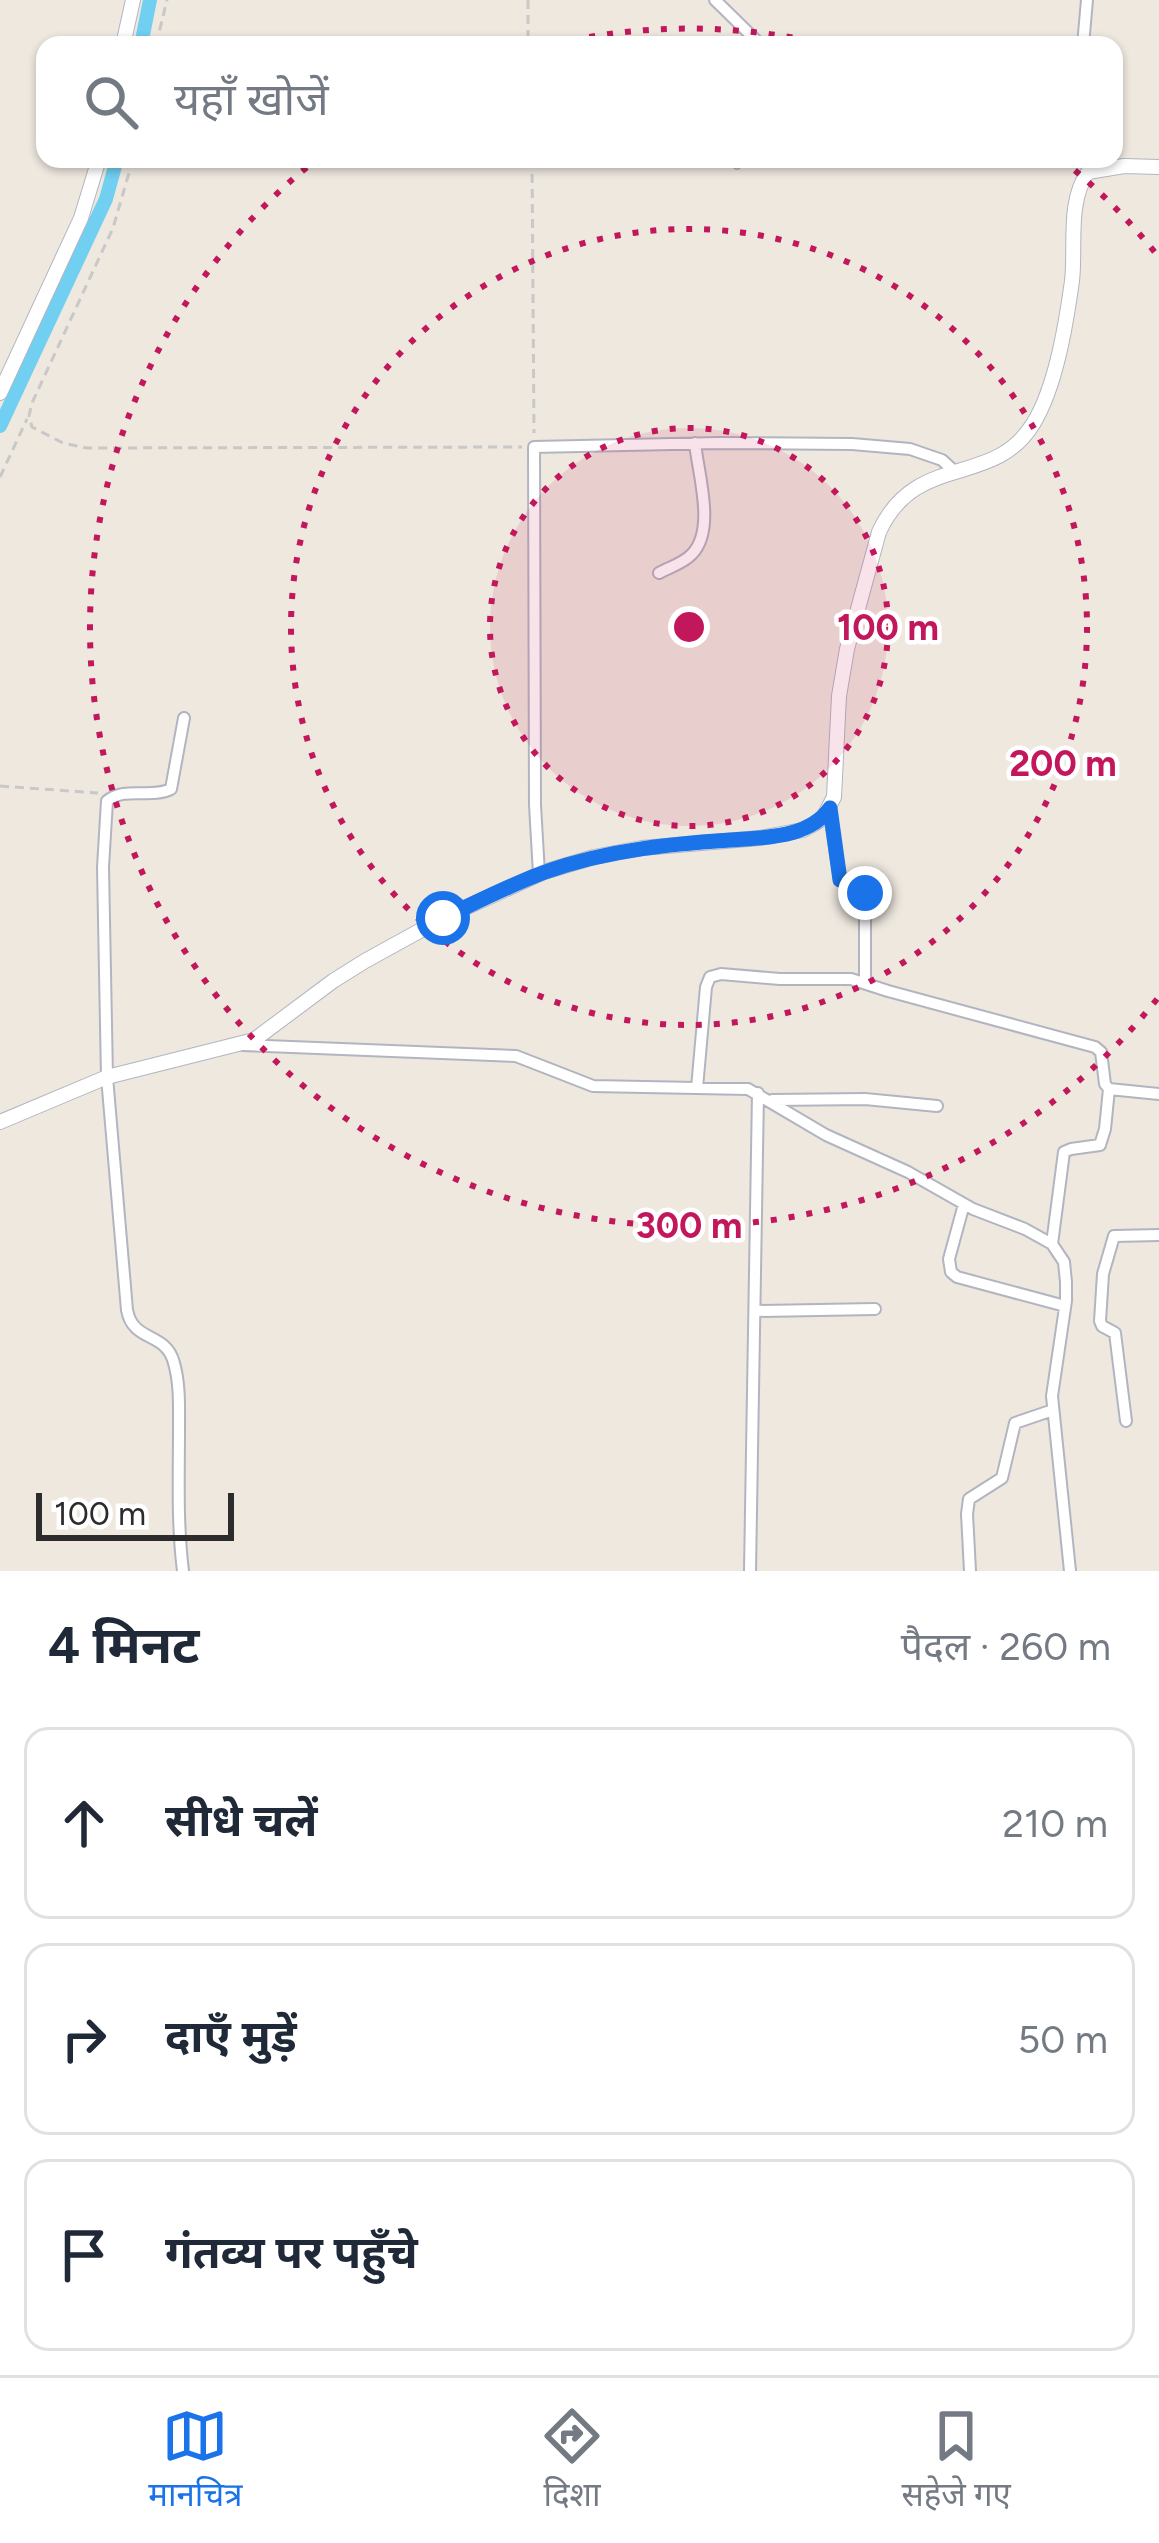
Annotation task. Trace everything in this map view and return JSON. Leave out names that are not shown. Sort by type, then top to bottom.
[{"type":"street","points":[[125,36],[133,0]]},
{"type":"street","points":[[715,0],[752,36]]},
{"type":"street","points":[[730,14],[737,0]]},
{"type":"street","points":[[1084,36],[1087,0]]},
{"type":"street","points":[[1123,166],[1159,166]]},
{"type":"street","points":[[0,393],[81,218],[96,168]]},
{"type":"street","points":[[865,982],[865,893],[840,880],[830,808],[847,649],[887,514],[910,490],[1004,455],[1034,424],[1063,331],[1078,193],[1086,168]]},
{"type":"street","points":[[659,573],[687,559],[701,536],[705,489],[695,443]]},
{"type":"street","points":[[539,874],[533,449],[852,444],[910,449],[934,456],[954,471]]},
{"type":"street","points":[[183,1571],[175,1366],[166,1346],[142,1334],[129,1320],[107,1077],[103,867],[107,801],[111,796],[168,792],[184,718]]},
{"type":"street","points":[[0,1122],[107,1077],[254,1040],[365,961],[539,874],[642,848],[803,830],[830,808]]},
{"type":"street","points":[[697,1088],[706,987],[710,977],[721,974],[851,979],[1095,1047],[1101,1052],[1109,1089],[1105,1130],[1100,1145],[1064,1152],[1052,1244]]},
{"type":"street","points":[[240,1045],[516,1056],[593,1086],[748,1089],[826,1135],[1052,1244],[1064,1262],[1065,1306],[1053,1410],[1070,1571]]},
{"type":"street","points":[[1109,1089],[1159,1094]]},
{"type":"street","points":[[763,1096],[937,1106]]},
{"type":"street","points":[[750,1571],[763,1096]]},
{"type":"street","points":[[964,1204],[949,1259],[951,1272],[1065,1306]]},
{"type":"street","points":[[1126,1421],[1115,1333],[1100,1321],[1103,1274],[1114,1236],[1159,1234]]},
{"type":"street","points":[[755,1311],[875,1309]]},
{"type":"street","points":[[970,1571],[969,1499],[1002,1478],[1015,1423],[1053,1410]]},
{"type":"path","points":[[158,36],[167,0]]},
{"type":"path","points":[[528,0],[529,36]]},
{"type":"path","points":[[0,477],[113,228],[130,168]]},
{"type":"path","points":[[28,416],[32,427],[63,443],[87,448],[533,449],[532,168]]},
{"type":"path","points":[[0,786],[111,796]]},
{"type":"waterway","points":[[143,36],[150,0]]},
{"type":"waterway","points":[[0,426],[106,199],[115,168]]},
{"type":"route","points":[[443,918],[544,872],[594,857],[674,843],[760,838],[803,830],[830,808],[837,874],[865,893]]}]
